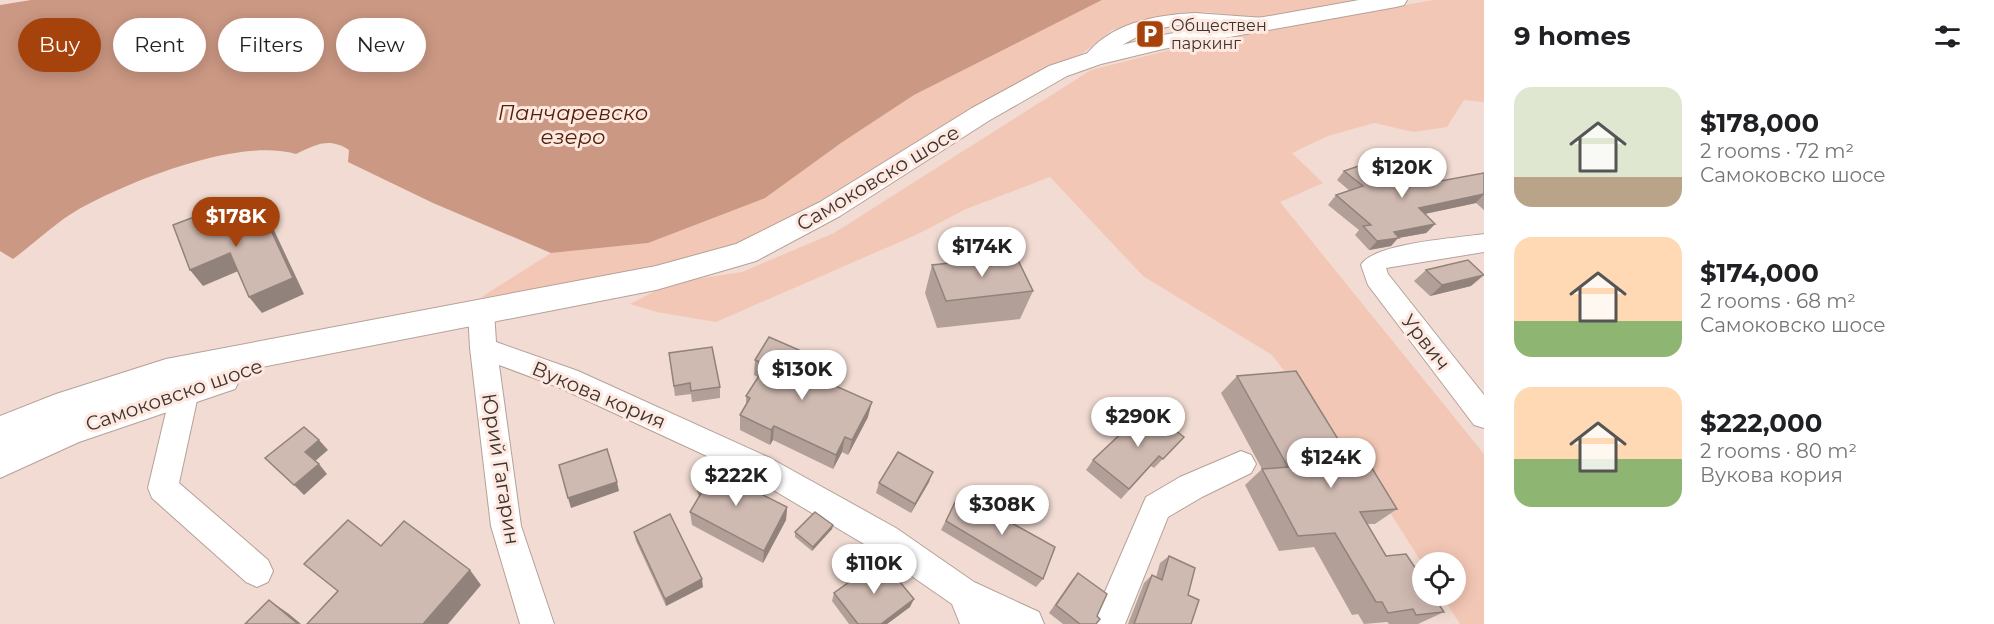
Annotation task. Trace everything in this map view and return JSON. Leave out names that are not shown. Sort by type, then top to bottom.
[{"type":"main road","name":"Самоковско шосе","points":[[0,432],[56,409],[166,373],[351,335],[656,278],[745,253],[830,210],[981,114],[1048,76],[1093,59],[1163,42],[1396,0]]},
{"type":"main road","name":"Самоковско шосе","points":[[0,462],[69,430],[351,335]]},
{"type":"street","name":"Урвич","points":[[1484,243],[1384,258],[1373,265],[1377,278],[1484,416]]},
{"type":"street","name":"Юрий Гагарин","points":[[481,311],[483,348],[506,526],[537,624]]},
{"type":"street","name":"Вукова кория","points":[[483,348],[568,379],[760,468],[885,539],[963,593],[1027,624]]},
{"type":"street","points":[[185,391],[163,488],[257,571]]},
{"type":"street","points":[[1108,624],[1157,507],[1191,487],[1240,464]]},
{"type":"street","points":[[963,593],[977,624]]},
{"type":"shaded area","points":[[1102,0],[1385,0],[1263,18],[1207,12],[1156,16],[1112,30],[1083,53],[1051,67],[777,228],[724,249],[649,270],[480,298],[551,253],[648,243],[841,143],[914,95]]},
{"type":"shaded area","points":[[1433,0],[1484,0],[1484,102],[1464,100],[1447,127],[1414,132],[1374,123],[1328,136],[1292,153],[1323,183],[1280,202],[1484,454],[1484,624],[1460,624],[1448,606],[1466,606],[1466,552],[1415,552],[1368,478],[1272,355],[1143,276],[1050,177],[966,209],[918,234],[716,322],[657,312],[630,304],[671,283],[742,272],[834,233],[1091,70],[1214,39]]},
{"type":"water","name":"Панчаревско езеро","points":[[31,0],[1102,0],[914,95],[841,143],[765,198],[648,243],[551,253],[433,203],[348,162],[349,150],[336,144],[323,143],[296,154],[272,150],[245,151],[185,165],[155,175],[126,186],[79,209],[13,259],[0,251],[0,5]]},
{"type":"building","points":[[1373,161],[1408,187],[1484,173],[1484,194],[1419,208],[1435,224],[1394,232],[1399,238],[1377,241],[1363,226],[1371,225],[1336,195],[1363,186],[1344,171]]},
{"type":"building","points":[[218,208],[226,226],[262,211],[293,278],[249,297],[230,253],[190,270],[173,225]]},
{"type":"building","points":[[1016,256],[1033,291],[946,301],[932,265]]},
{"type":"building","points":[[1468,260],[1484,275],[1442,285],[1426,270]]},
{"type":"building","points":[[769,337],[806,353],[797,369],[872,402],[852,440],[845,437],[836,455],[774,426],[771,430],[740,415],[750,398],[746,396],[766,365],[755,360]]},
{"type":"building","points":[[712,347],[720,387],[691,391],[690,383],[674,386],[669,353]]},
{"type":"building","points":[[1296,371],[1352,462],[1367,460],[1397,509],[1360,512],[1386,556],[1406,554],[1412,563],[1412,606],[1440,606],[1444,612],[1416,615],[1413,609],[1388,613],[1382,602],[1376,602],[1335,533],[1298,536],[1262,469],[1288,467],[1237,376]]},
{"type":"building","points":[[1147,409],[1184,437],[1163,459],[1159,456],[1129,489],[1093,460]]},
{"type":"building","points":[[304,427],[319,440],[305,452],[319,464],[294,485],[265,458]]},
{"type":"building","points":[[607,449],[617,482],[568,498],[559,465]]},
{"type":"building","points":[[898,452],[933,472],[915,504],[879,483]]},
{"type":"building","points":[[707,460],[726,469],[723,475],[787,507],[764,551],[690,512],[703,490],[696,477]]},
{"type":"building","points":[[959,494],[1055,547],[1043,579],[946,521]]},
{"type":"building","points":[[815,512],[833,525],[813,547],[795,532]]},
{"type":"building","points":[[670,514],[702,579],[665,599],[634,532]]},
{"type":"building","points":[[348,520],[381,546],[404,521],[470,570],[423,624],[307,624],[338,591],[304,564]]},
{"type":"building","points":[[1169,556],[1195,568],[1188,595],[1199,600],[1191,624],[1134,624],[1152,575],[1162,580]]},
{"type":"building","points":[[881,559],[914,599],[881,624],[858,624],[834,593]]},
{"type":"building","points":[[1078,573],[1107,594],[1097,616],[1100,619],[1096,624],[1080,624],[1056,605]]},
{"type":"building","points":[[269,600],[298,624],[245,624]]},
{"type":"place","name":"Обществен паркинг","points":[[1150,34]]}]
